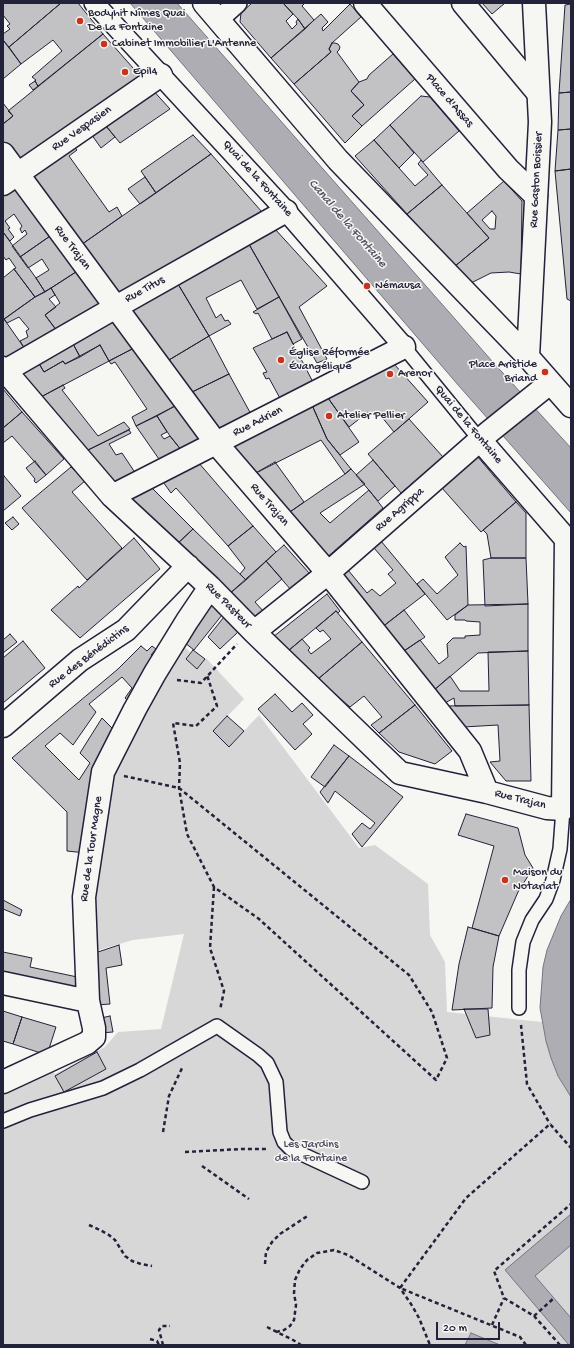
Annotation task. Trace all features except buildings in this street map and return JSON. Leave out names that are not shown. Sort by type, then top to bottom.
[{"type":"street","name":"Quai de la Fontaine","points":[[94,3],[286,211],[404,347]]},
{"type":"street","points":[[204,3],[338,160],[528,357],[548,385],[571,406]]},
{"type":"street","points":[[218,20],[237,3]]},
{"type":"street","name":"Place d'Assas","points":[[364,3],[508,169],[536,196]]},
{"type":"street","points":[[463,3],[538,93]]},
{"type":"street","name":"Rue Gaston Boissier","points":[[528,357],[540,122],[534,3]]},
{"type":"street","name":"Rue Vespasien","points":[[10,179],[161,75]]},
{"type":"street","name":"Rue Trajan","points":[[3,154],[10,179],[116,307],[216,443],[328,573],[470,751],[487,792],[547,808],[563,808]]},
{"type":"street","name":"Rue Titus","points":[[4,370],[286,211]]},
{"type":"street","name":"Rue Adrien","points":[[112,496],[404,347]]},
{"type":"street","name":"Rue Pasteur","points":[[4,370],[112,496],[210,587],[253,631],[400,773],[487,792]]},
{"type":"street","name":"Rue Agrippa","points":[[253,631],[328,573],[484,436],[548,385]]},
{"type":"street","name":"Quai de la Fontaine","points":[[484,436],[566,539],[563,808]]},
{"type":"street","name":"Rue des Bénédictins","points":[[3,726],[80,660],[126,630],[188,566]]},
{"type":"street","name":"Rue de la Tour Magne","points":[[3,1082],[87,1043],[99,1042],[94,1028],[88,1001],[84,897],[103,772],[135,709],[187,621],[210,587]]},
{"type":"street","points":[[3,983],[88,1001]]},
{"type":"lane","name":"Quai de la Fontaine","points":[[404,347],[484,436]]},
{"type":"lane","points":[[519,1008],[518,970],[523,942],[532,920],[546,899],[553,880],[560,849],[563,808]]},
{"type":"lane","points":[[3,1121],[30,1110],[103,1088],[140,1070],[217,1026],[267,1063],[276,1082],[280,1132],[284,1142],[291,1149],[362,1182]]},
{"type":"path","points":[[156,673],[168,681],[180,680],[201,683],[207,675],[253,631]]},
{"type":"path","points":[[103,772],[179,788],[409,975],[432,1012],[447,1058],[436,1080],[259,919],[214,887],[187,834],[179,788],[180,763],[173,723],[196,726],[217,706],[207,675]]},
{"type":"path","points":[[210,948],[214,887]]},
{"type":"path","points":[[519,1008],[527,1084],[550,1124],[571,1148]]},
{"type":"path","points":[[400,1288],[466,1198],[550,1124]]},
{"type":"path","points":[[184,1152],[241,1149],[291,1149]]},
{"type":"path","points":[[202,1166],[249,1199]]},
{"type":"path","points":[[560,1345],[534,1316],[504,1298],[494,1271],[571,1204]]},
{"type":"path","points":[[265,1264],[266,1252],[272,1242],[280,1234],[309,1215]]},
{"type":"path","points":[[89,1226],[100,1230],[115,1240],[125,1256],[132,1261],[152,1266]]},
{"type":"path","points":[[276,1332],[284,1330],[290,1326],[294,1320],[296,1306],[294,1293],[296,1280],[300,1269],[307,1260],[317,1253],[334,1250],[348,1255],[400,1288],[492,1325],[520,1338],[526,1345]]},
{"type":"path","points":[[400,1288],[419,1318],[430,1345]]},
{"type":"path","points":[[492,1325],[504,1298]]},
{"type":"path","points":[[534,1316],[554,1298]]},
{"type":"path","points":[[163,1345],[159,1330],[162,1326],[170,1326]]},
{"type":"path","points":[[267,1327],[301,1345]]},
{"type":"path","points":[[150,1339],[158,1341],[159,1345]]},
{"type":"green space","name":"Les Jardins de la Fontaine","points":[[179,641],[190,652],[186,659],[197,669],[206,658],[244,699],[213,731],[229,747],[259,715],[359,848],[375,845],[428,884],[430,935],[445,962],[447,1012],[542,1022],[551,1058],[558,1076],[571,1097],[571,1345],[3,1345],[3,1092],[49,1066],[55,1074],[105,1047],[118,1032],[161,1029],[184,934],[133,940],[89,953],[107,786]]},
{"type":"water","name":"Canal de la Fontaine","points":[[130,3],[177,3],[492,361],[571,448],[571,513],[459,386]]},
{"type":"water","points":[[571,899],[571,1097],[558,1076],[551,1058],[546,1041],[540,1008],[543,967],[547,950],[561,916]]},
{"type":"water","points":[[571,1214],[571,1245],[535,1276],[571,1318],[571,1345],[569,1345],[505,1270]]},
{"type":"water","points":[[471,1333],[488,1340],[500,1345],[465,1345]]},
{"type":"place","name":"Bodyhit Nîmes Quai De La Fontaine","points":[[80,21]]},
{"type":"place","name":"Cabinet Immobilier L'Antenne","points":[[104,44]]},
{"type":"place","name":"Epil4","points":[[125,72]]},
{"type":"place","name":"Némausa","points":[[367,286]]},
{"type":"place","name":"Église Réformée Évangélique","points":[[281,360]]},
{"type":"place","name":"Place Aristide Briand","points":[[545,372]]},
{"type":"place","name":"Arenor","points":[[390,374]]},
{"type":"place","name":"Atelier Pellier","points":[[329,416]]},
{"type":"place","name":"Maison du Notariat","points":[[505,880]]}]
